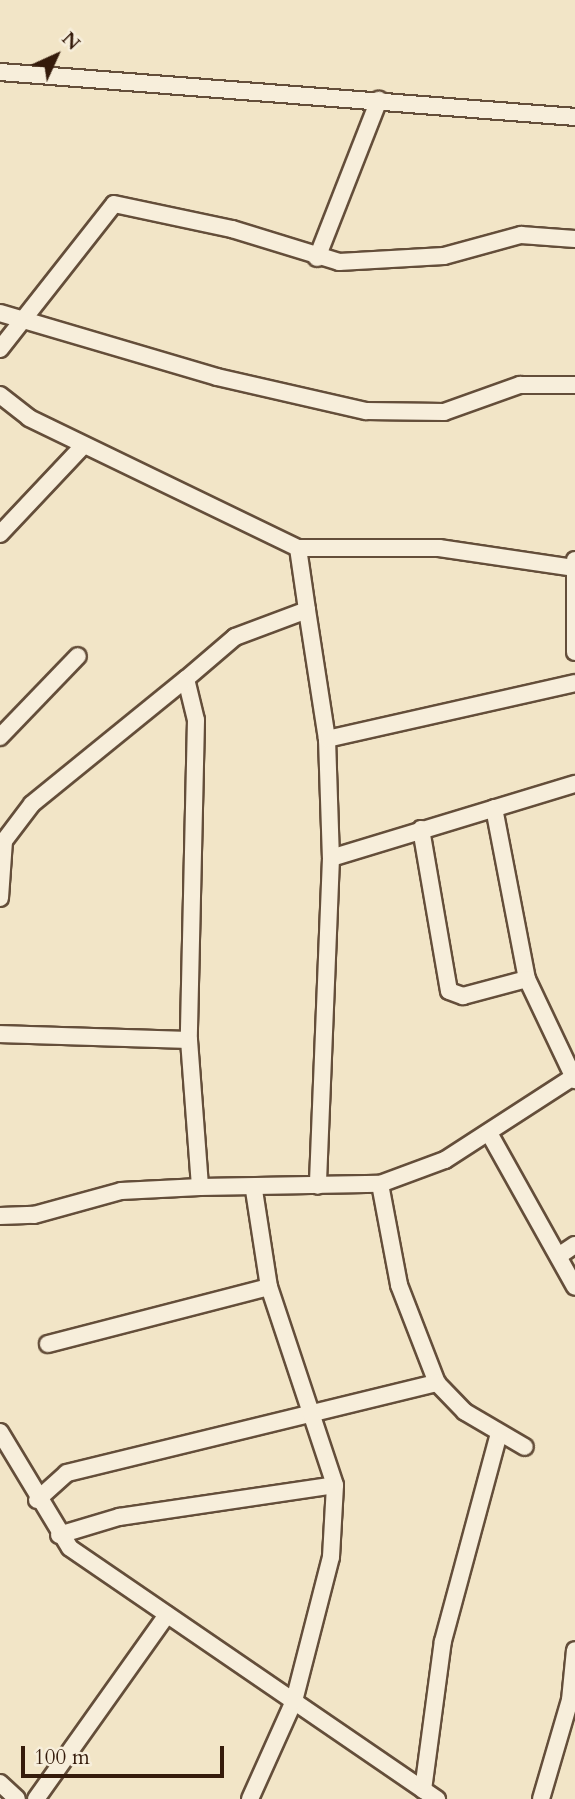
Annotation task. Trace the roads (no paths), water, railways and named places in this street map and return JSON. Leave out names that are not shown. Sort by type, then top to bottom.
[{"type":"street","points":[[0,72],[250,96],[379,100],[575,117]]},
{"type":"street","points":[[317,258],[379,100]]},
{"type":"street","points":[[0,349],[114,204],[232,229],[317,258],[358,262],[444,256],[521,235],[575,239]]},
{"type":"street","points":[[0,313],[217,377],[366,411],[444,412],[520,385],[575,386]]},
{"type":"street","points":[[0,395],[84,445],[298,548],[439,548],[575,564],[575,652]]},
{"type":"street","points":[[0,534],[84,445]]},
{"type":"street","points":[[298,548],[327,739],[331,858],[317,1186]]},
{"type":"street","points":[[0,898],[2,839],[32,804],[235,637],[307,610]]},
{"type":"street","points":[[0,737],[78,656]]},
{"type":"street","points":[[186,679],[197,720],[189,1040],[200,1187]]},
{"type":"street","points":[[327,739],[575,683]]},
{"type":"street","points":[[331,858],[575,784]]},
{"type":"street","points":[[0,1216],[34,1215],[121,1191],[200,1187],[254,1190],[380,1184],[445,1160],[574,1078],[527,979],[494,808]]},
{"type":"street","points":[[421,829],[449,991],[463,996],[527,979]]},
{"type":"street","points":[[0,1034],[189,1040]]},
{"type":"street","points":[[489,1133],[560,1255],[575,1287]]},
{"type":"street","points":[[380,1184],[400,1284],[437,1383],[499,1433],[525,1447]]},
{"type":"street","points":[[250,1799],[294,1701],[331,1557],[335,1485],[269,1287],[254,1190]]},
{"type":"street","points":[[560,1255],[575,1245]]},
{"type":"street","points":[[48,1344],[269,1287]]},
{"type":"street","points":[[37,1500],[67,1473],[309,1410],[437,1383]]},
{"type":"street","points":[[1,1436],[59,1535],[167,1615],[430,1794],[443,1641],[499,1433]]},
{"type":"street","points":[[59,1535],[119,1517],[335,1485]]},
{"type":"street","points":[[36,1799],[167,1615]]},
{"type":"street","points":[[541,1799],[570,1700],[575,1650]]},
{"type":"street","points":[[0,1783],[17,1799]]}]
